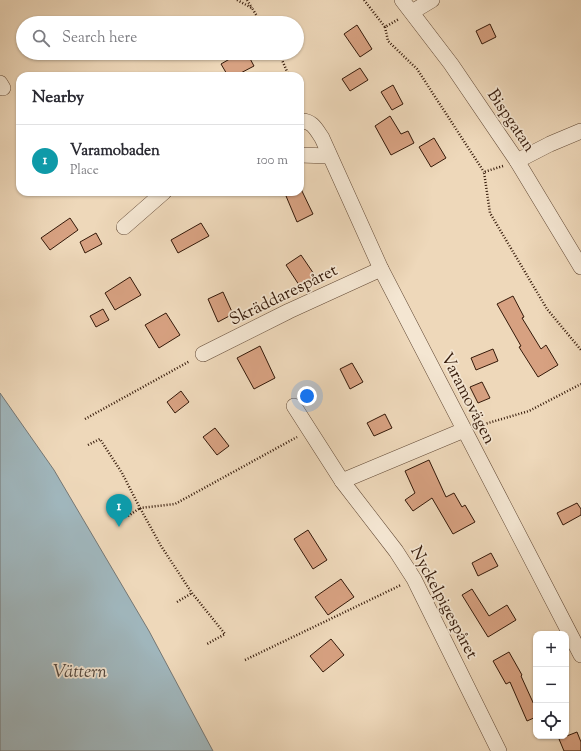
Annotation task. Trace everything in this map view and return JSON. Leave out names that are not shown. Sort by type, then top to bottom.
[{"type":"street","points":[[407,6],[432,0]]},
{"type":"street","name":"Bispgatan","points":[[407,6],[450,64],[517,161],[581,267]]},
{"type":"street","name":"Varamovägen","points":[[304,121],[310,122],[316,127],[381,269],[581,655]]},
{"type":"street","points":[[517,161],[550,144],[581,131]]},
{"type":"street","points":[[304,155],[329,156]]},
{"type":"street","points":[[124,227],[159,196]]},
{"type":"street","name":"Skräddarespåret","points":[[203,354],[289,311],[381,269]]},
{"type":"street","name":"Nyckelpigespåret","points":[[294,406],[342,481],[396,550],[414,579],[499,751]]},
{"type":"street","points":[[342,481],[464,430]]},
{"type":"path","points":[[237,0],[252,8]]},
{"type":"path","points":[[248,0],[257,16]]},
{"type":"path","points":[[364,0],[385,27],[388,41],[417,69],[484,172],[490,213],[547,309],[581,350]]},
{"type":"path","points":[[385,27],[407,6]]},
{"type":"path","points":[[282,60],[288,72]]},
{"type":"path","points":[[484,172],[517,161]]},
{"type":"path","points":[[85,418],[203,354]]},
{"type":"path","points":[[464,430],[529,411],[581,384]]},
{"type":"path","points":[[128,516],[140,508],[175,504],[310,430]]},
{"type":"path","points":[[88,445],[100,439],[122,473],[161,546],[192,593],[225,634],[207,644]]},
{"type":"path","points":[[245,660],[414,579]]},
{"type":"path","points":[[177,602],[192,593]]},
{"type":"water","name":"Vättern","points":[[0,393],[54,470],[149,631],[213,751],[0,751]]},
{"type":"building","points":[[490,24],[496,37],[482,44],[476,31]]},
{"type":"building","points":[[357,25],[372,49],[360,57],[344,34]]},
{"type":"building","points":[[228,60],[251,60],[254,66],[243,72],[226,72],[221,64]]},
{"type":"building","points":[[360,68],[368,80],[350,91],[342,79]]},
{"type":"building","points":[[393,85],[403,104],[392,110],[381,92]]},
{"type":"building","points":[[390,116],[401,134],[408,131],[414,143],[391,155],[375,126]]},
{"type":"building","points":[[434,138],[446,158],[431,167],[419,147]]},
{"type":"building","points":[[304,195],[313,214],[297,222],[286,196]]},
{"type":"building","points":[[70,218],[78,230],[50,250],[41,238]]},
{"type":"building","points":[[201,223],[209,236],[178,253],[171,240]]},
{"type":"building","points":[[96,233],[102,244],[85,253],[80,242]]},
{"type":"building","points":[[301,255],[316,277],[301,288],[286,265]]},
{"type":"building","points":[[130,277],[141,295],[115,310],[105,293]]},
{"type":"building","points":[[223,292],[233,314],[218,322],[208,299]]},
{"type":"building","points":[[513,296],[524,317],[522,318],[541,349],[546,345],[558,365],[538,377],[519,347],[521,346],[497,304]]},
{"type":"building","points":[[103,309],[109,320],[96,327],[90,316]]},
{"type":"building","points":[[166,313],[180,335],[159,348],[145,325]]},
{"type":"building","points":[[260,346],[275,378],[254,389],[237,358]]},
{"type":"building","points":[[493,349],[498,361],[476,370],[471,358]]},
{"type":"building","points":[[352,363],[363,382],[350,389],[340,369]]},
{"type":"building","points":[[482,382],[490,398],[478,403],[470,387]]},
{"type":"building","points":[[181,391],[189,402],[175,413],[167,402]]},
{"type":"building","points":[[385,414],[392,428],[374,436],[367,423]]},
{"type":"building","points":[[215,428],[229,446],[217,455],[203,437]]},
{"type":"building","points":[[429,460],[446,497],[454,493],[462,507],[465,505],[475,522],[453,534],[432,498],[413,511],[405,500],[415,493],[405,471]]},
{"type":"building","points":[[577,503],[581,509],[581,515],[563,525],[557,513]]},
{"type":"building","points":[[308,530],[327,560],[313,569],[294,539]]},
{"type":"building","points":[[491,553],[498,566],[478,576],[472,563]]},
{"type":"building","points":[[341,579],[354,597],[328,615],[315,597]]},
{"type":"building","points":[[472,589],[489,616],[507,605],[516,620],[488,637],[462,595]]},
{"type":"building","points":[[331,639],[344,655],[323,672],[310,656]]},
{"type":"building","points":[[509,652],[522,675],[521,676],[533,702],[533,718],[527,721],[510,682],[506,684],[493,661]]},
{"type":"building","points":[[577,732],[581,742],[581,751],[564,751],[559,739],[569,739],[569,735]]},
{"type":"place","name":"Varamobaden","points":[[119,527]]}]
